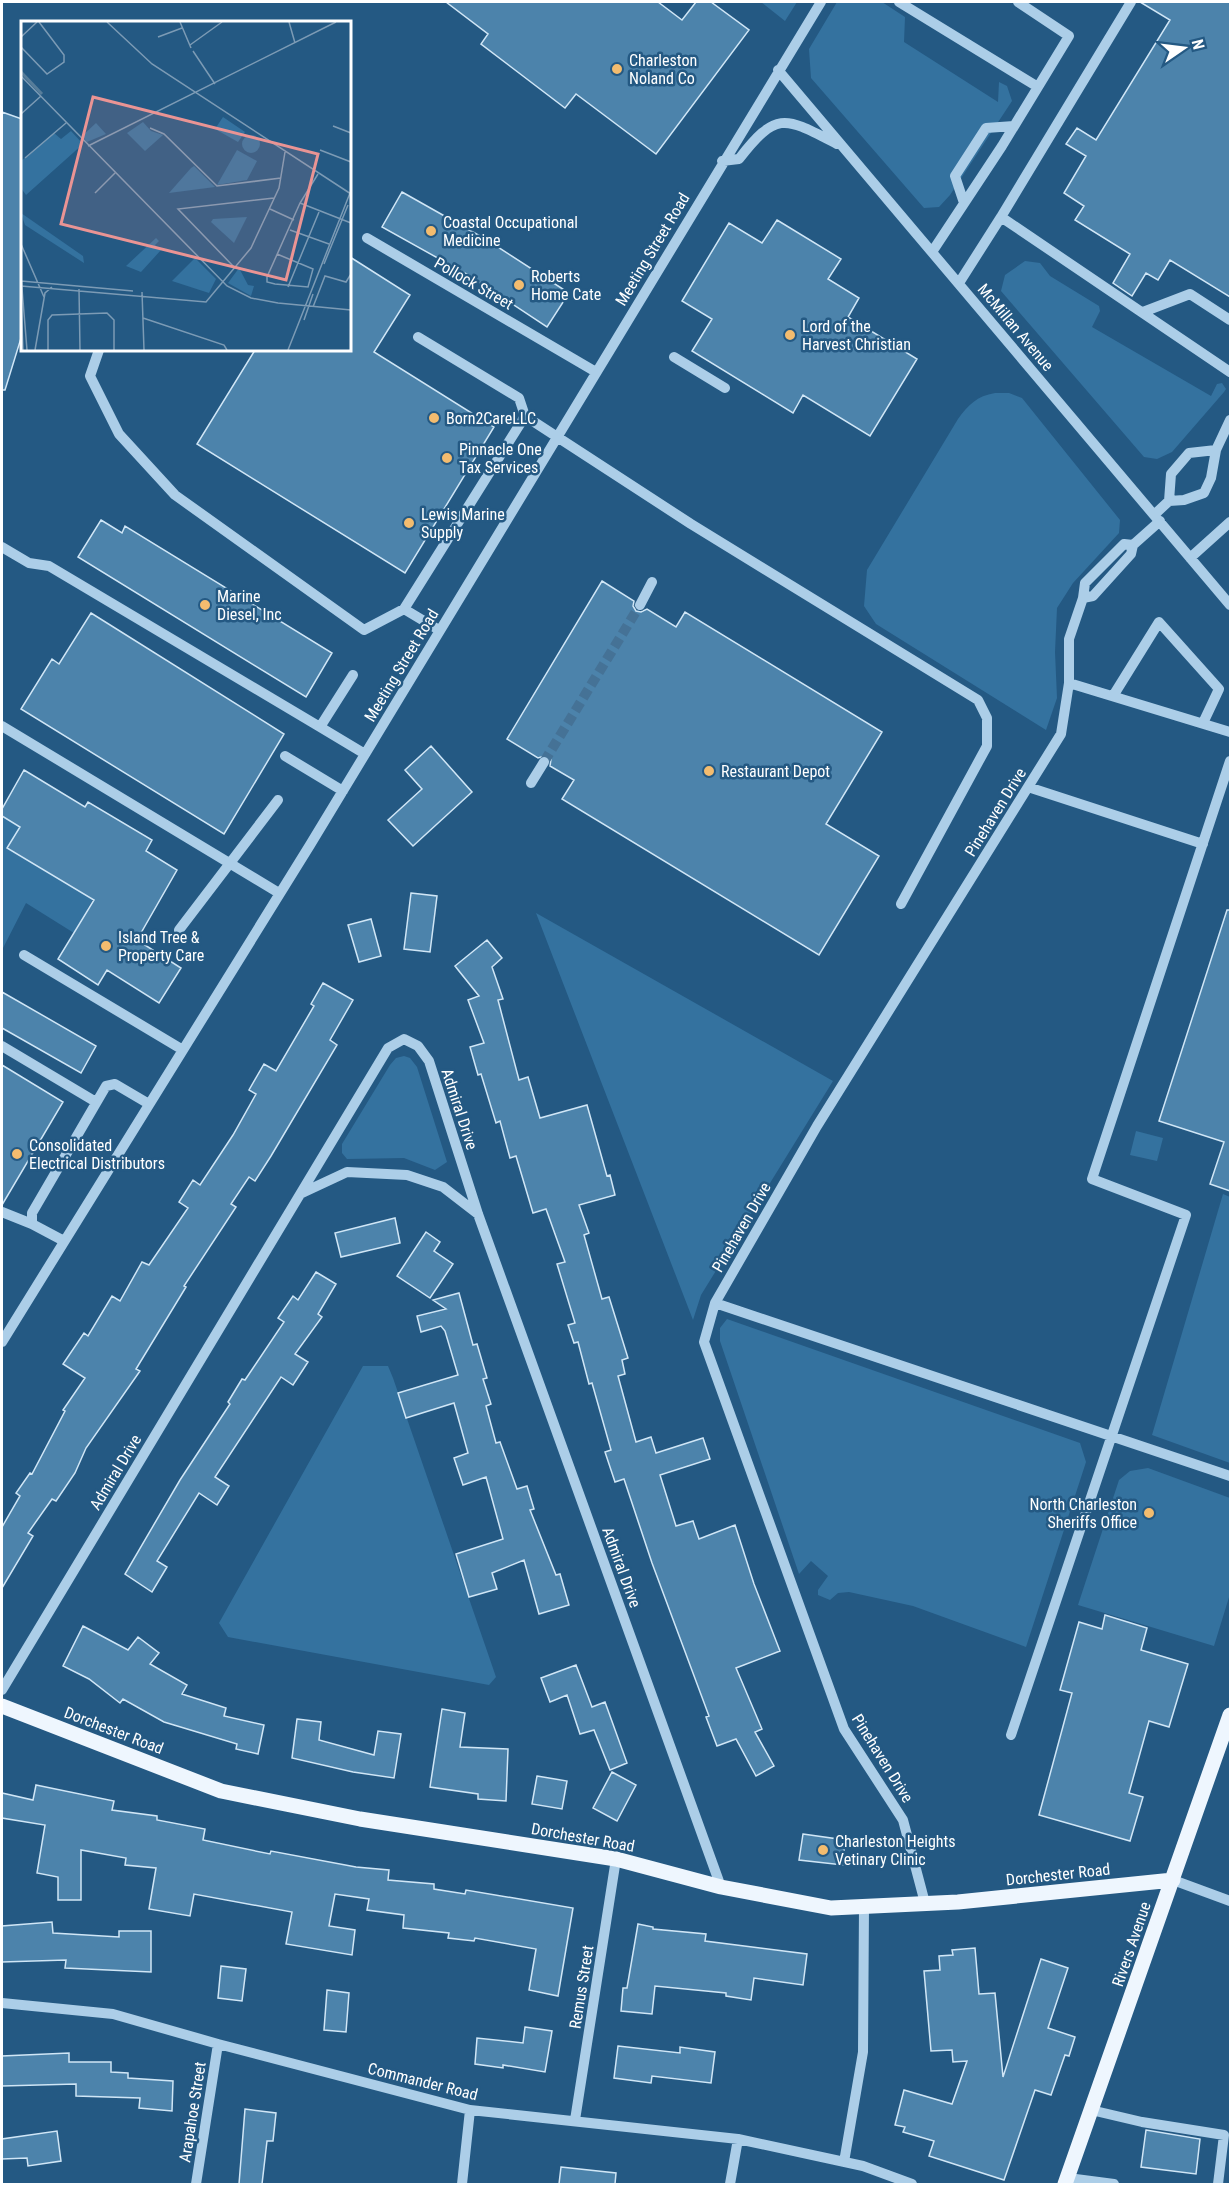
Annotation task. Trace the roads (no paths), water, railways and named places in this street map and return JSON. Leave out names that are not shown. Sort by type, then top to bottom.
[{"type":"main road","name":"Dorchester Road","points":[[2,1706],[221,1791],[360,1819],[616,1859],[721,1887],[831,1908],[925,1903],[1173,1880]]},
{"type":"main road","name":"Rivers Avenue","points":[[1066,2181],[1230,1715]]},
{"type":"street","name":"Meeting Street Road","points":[[2,1342],[343,791],[555,436],[821,2]]},
{"type":"street","points":[[899,2],[1038,87]]},
{"type":"street","points":[[932,252],[1069,36],[1018,2]]},
{"type":"street","points":[[959,283],[1131,2]]},
{"type":"street","name":"McMillan Avenue","points":[[778,70],[1230,605]]},
{"type":"street","points":[[722,161],[739,159],[759,133],[778,123],[794,123],[808,128],[844,147]]},
{"type":"street","points":[[964,203],[955,176],[986,128],[1014,126]]},
{"type":"street","points":[[1001,216],[1230,372]]},
{"type":"street","name":"Pollock Street","points":[[367,238],[596,372]]},
{"type":"street","points":[[1143,312],[1190,294],[1230,321]]},
{"type":"street","points":[[418,337],[519,398],[525,416],[555,436],[691,524],[978,700],[987,718],[987,746],[901,904]]},
{"type":"street","points":[[99,351],[90,376],[118,434],[176,495],[364,630],[404,609],[525,416]]},
{"type":"street","points":[[674,357],[724,388]]},
{"type":"street","points":[[1169,501],[1184,501],[1204,493],[1211,478],[1216,450],[1230,420]]},
{"type":"street","points":[[1157,517],[1169,501],[1171,474],[1189,453],[1216,450]]},
{"type":"street","name":"Pinehaven Drive","points":[[925,1903],[903,1820],[844,1729],[704,1342],[715,1302],[817,1126],[1061,734],[1069,683],[1069,639],[1083,598],[1085,583],[1124,544],[1133,545],[1157,517]]},
{"type":"street","points":[[1190,558],[1230,522]]},
{"type":"street","points":[[2,547],[29,563],[49,566],[365,754]]},
{"type":"street","points":[[640,604],[652,582]]},
{"type":"street","points":[[404,609],[439,630]]},
{"type":"street","points":[[1113,696],[1159,622],[1219,689],[1203,723]]},
{"type":"street","points":[[320,727],[353,675]]},
{"type":"street","points":[[1069,683],[1230,732]]},
{"type":"street","points":[[2,726],[279,893]]},
{"type":"street","points":[[285,756],[343,791]]},
{"type":"street","points":[[1011,1735],[1186,1215],[1092,1179],[1203,844],[1225,793],[1230,760]]},
{"type":"street","points":[[531,783],[544,762]]},
{"type":"street","points":[[1028,787],[1203,844]]},
{"type":"street","points":[[179,930],[278,800]]},
{"type":"street","points":[[24,955],[183,1050]]},
{"type":"street","name":"Admiral Drive","points":[[2,1690],[388,1048],[404,1039],[418,1046],[429,1061],[478,1214],[721,1887]]},
{"type":"street","points":[[2,1046],[96,1102]]},
{"type":"street","points":[[32,1224],[32,1213],[105,1086],[115,1084],[149,1104]]},
{"type":"street","points":[[301,1194],[347,1172],[407,1175],[443,1187],[478,1214]]},
{"type":"street","points":[[2,1212],[32,1224],[64,1241]]},
{"type":"street","points":[[715,1302],[1230,1476]]},
{"type":"street","name":"Remus Street","points":[[575,2120],[616,1859]]},
{"type":"street","points":[[1173,1880],[1230,1900]]},
{"type":"street","points":[[844,2162],[863,2052],[864,1906]]},
{"type":"street","name":"Commander Road","points":[[2,2003],[113,2014],[470,2110],[738,2139],[844,2162],[912,2184]]},
{"type":"street","name":"Arapahoe Street","points":[[196,2184],[218,2044]]},
{"type":"street","points":[[462,2184],[470,2110]]},
{"type":"street","points":[[1091,2110],[1142,2122],[1224,2135],[1218,2184]]},
{"type":"street","points":[[730,2184],[738,2139]]},
{"type":"street","points":[[1066,2181],[1114,2184]]},
{"type":"tunnel","points":[[544,762],[640,605]]},
{"type":"place","name":"Charleston Noland Co","points":[[617,69]]},
{"type":"place","name":"Coastal Occupational Medicine","points":[[431,231]]},
{"type":"place","name":"Roberts Home Cate","points":[[519,285]]},
{"type":"place","name":"Lord of the Harvest Christian","points":[[790,335]]},
{"type":"place","name":"Born2CareLLC","points":[[434,418]]},
{"type":"place","name":"Pinnacle One Tax Services","points":[[447,458]]},
{"type":"place","name":"Lewis Marine Supply","points":[[409,523]]},
{"type":"place","name":"Marine Diesel, Inc","points":[[205,605]]},
{"type":"place","name":"Restaurant Depot","points":[[709,771]]},
{"type":"place","name":"Island Tree & Property Care","points":[[106,946]]},
{"type":"place","name":"Consolidated Electrical Distributors","points":[[17,1154]]},
{"type":"place","name":"North Charleston Sheriffs Office","points":[[1149,1513]]},
{"type":"place","name":"Charleston Heights Vetinary Clinic","points":[[823,1850]]}]
